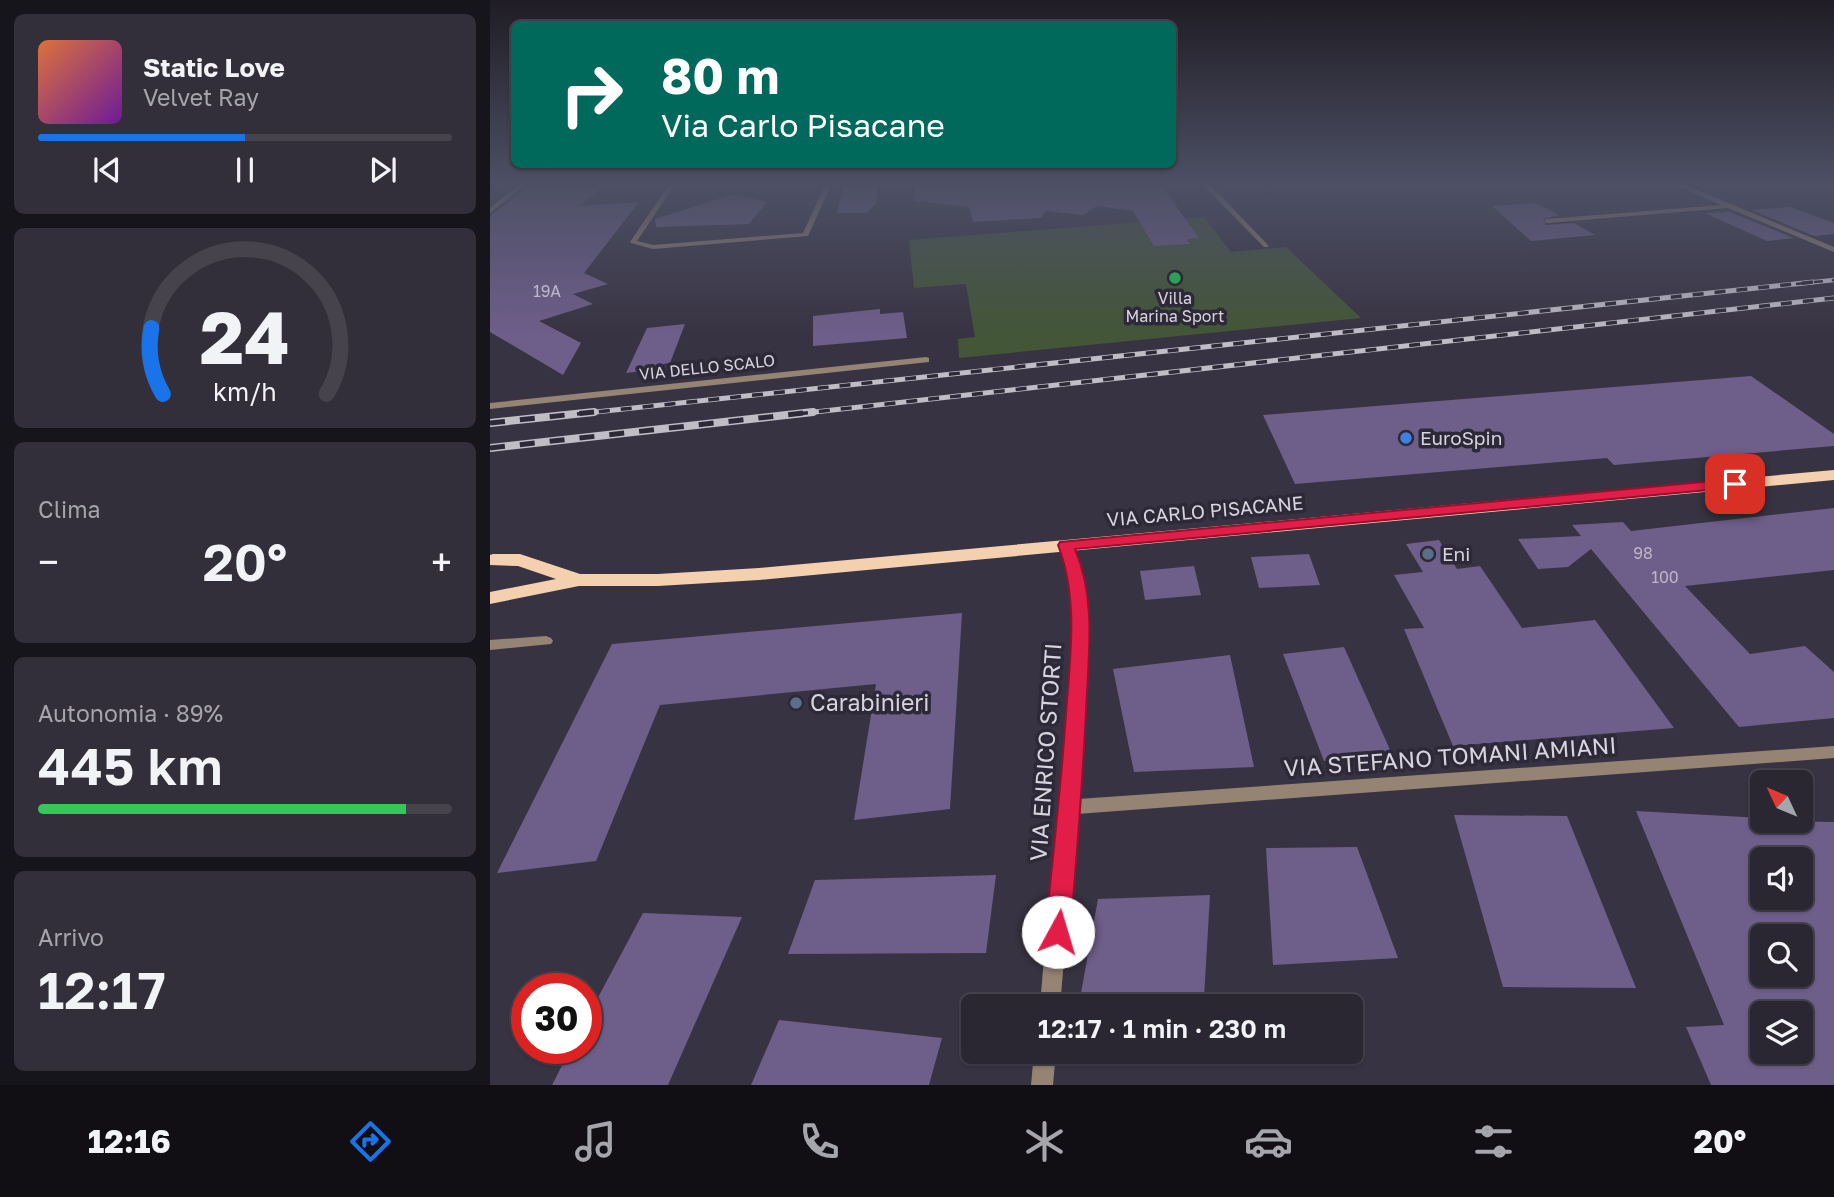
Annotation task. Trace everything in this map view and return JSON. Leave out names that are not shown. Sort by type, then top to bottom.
[{"type":"main road","name":"VIA CARLO PISACANE","points":[[490,598],[579,580],[658,580],[759,574],[1834,475]]},
{"type":"main road","name":"VIA CARLO PISACANE","points":[[491,563],[520,560],[579,580]]},
{"type":"street","points":[[639,234],[633,242],[653,247],[807,234]]},
{"type":"street","points":[[1254,234],[1266,246]]},
{"type":"street","points":[[1795,234],[1834,250]]},
{"type":"street","name":"VIA DELLO SCALO","points":[[490,406],[926,360]]},
{"type":"street","name":"VIA ENRICO STORTI","points":[[1051,994],[1070,807],[1081,620],[1074,565],[1066,545]]},
{"type":"street","points":[[490,645],[546,641]]},
{"type":"street","name":"VIA STEFANO TOMANI AMIANI","points":[[1070,807],[1834,752]]},
{"type":"street","points":[[1042,1085],[1044,1064]]},
{"type":"green space","points":[[991,234],[1217,234],[1231,252],[1286,247],[1361,318],[959,358],[958,339],[975,337],[966,284],[914,288],[909,240]]},
{"type":"building","points":[[490,234],[614,234],[584,273],[608,284],[573,294],[593,304],[539,321],[581,343],[563,375],[490,332]]},
{"type":"building","points":[[1147,234],[1196,234],[1199,238],[1187,239],[1190,244],[1154,246]]},
{"type":"building","points":[[1523,234],[1595,235],[1531,241]]},
{"type":"building","points":[[1751,234],[1783,234],[1794,238],[1767,241]]},
{"type":"building","points":[[1808,234],[1834,234],[1834,234],[1814,236]]},
{"type":"building","points":[[880,309],[880,314],[903,312],[907,338],[813,346],[813,316]]},
{"type":"building","points":[[685,324],[670,363],[663,364],[661,369],[626,373],[647,328]]},
{"type":"building","points":[[1751,376],[1834,434],[1834,446],[1614,465],[1607,458],[1295,484],[1263,415]]},
{"type":"building","points":[[1834,508],[1834,570],[1685,586],[1750,654],[1805,646],[1834,672],[1834,718],[1739,727],[1591,549],[1568,567],[1538,569],[1518,539],[1581,536],[1572,525],[1623,522],[1631,531]]},
{"type":"building","points":[[1439,540],[1457,569],[1480,566],[1522,628],[1595,620],[1674,728],[1453,746],[1404,629],[1424,628],[1394,575],[1423,572],[1406,544]]},
{"type":"building","points":[[1309,554],[1320,585],[1259,588],[1251,557]]},
{"type":"building","points":[[1194,566],[1201,595],[1145,600],[1140,571]]},
{"type":"building","points":[[962,613],[950,809],[854,820],[876,684],[660,705],[596,861],[497,873],[612,644]]},
{"type":"building","points":[[1344,647],[1391,752],[1324,761],[1283,654]]},
{"type":"building","points":[[1230,655],[1254,767],[1134,772],[1113,669]]},
{"type":"building","points":[[1636,811],[1750,817],[1750,833],[1813,833],[1813,822],[1834,822],[1834,1085],[1711,1085],[1686,1027],[1724,1025]]},
{"type":"building","points":[[1454,815],[1567,816],[1636,988],[1503,987]]},
{"type":"building","points":[[1357,847],[1398,958],[1273,965],[1266,848]]},
{"type":"building","points":[[996,875],[986,953],[788,954],[815,880]]},
{"type":"building","points":[[1210,895],[1204,994],[1081,993],[1098,899]]},
{"type":"building","points":[[643,913],[742,917],[668,1085],[552,1085],[563,1064],[602,1064],[602,990]]},
{"type":"building","points":[[779,1020],[942,1038],[929,1085],[751,1085]]},
{"type":"railway","points":[[1796,284],[1834,280]]},
{"type":"railway","points":[[577,414],[1813,282]]},
{"type":"railway","points":[[797,414],[1834,298]]},
{"type":"railway","points":[[490,423],[594,412]]},
{"type":"railway","points":[[490,448],[813,412]]},
{"type":"place","name":"Villa Marina Sport","points":[[1175,278]]},
{"type":"place","name":"EuroSpin","points":[[1406,438]]},
{"type":"place","name":"Eni","points":[[1428,554]]},
{"type":"place","name":"Carabinieri","points":[[796,703]]},
{"type":"route","points":[[1058,932],[1070,807],[1081,620],[1074,565],[1066,545],[1735,484]]}]
